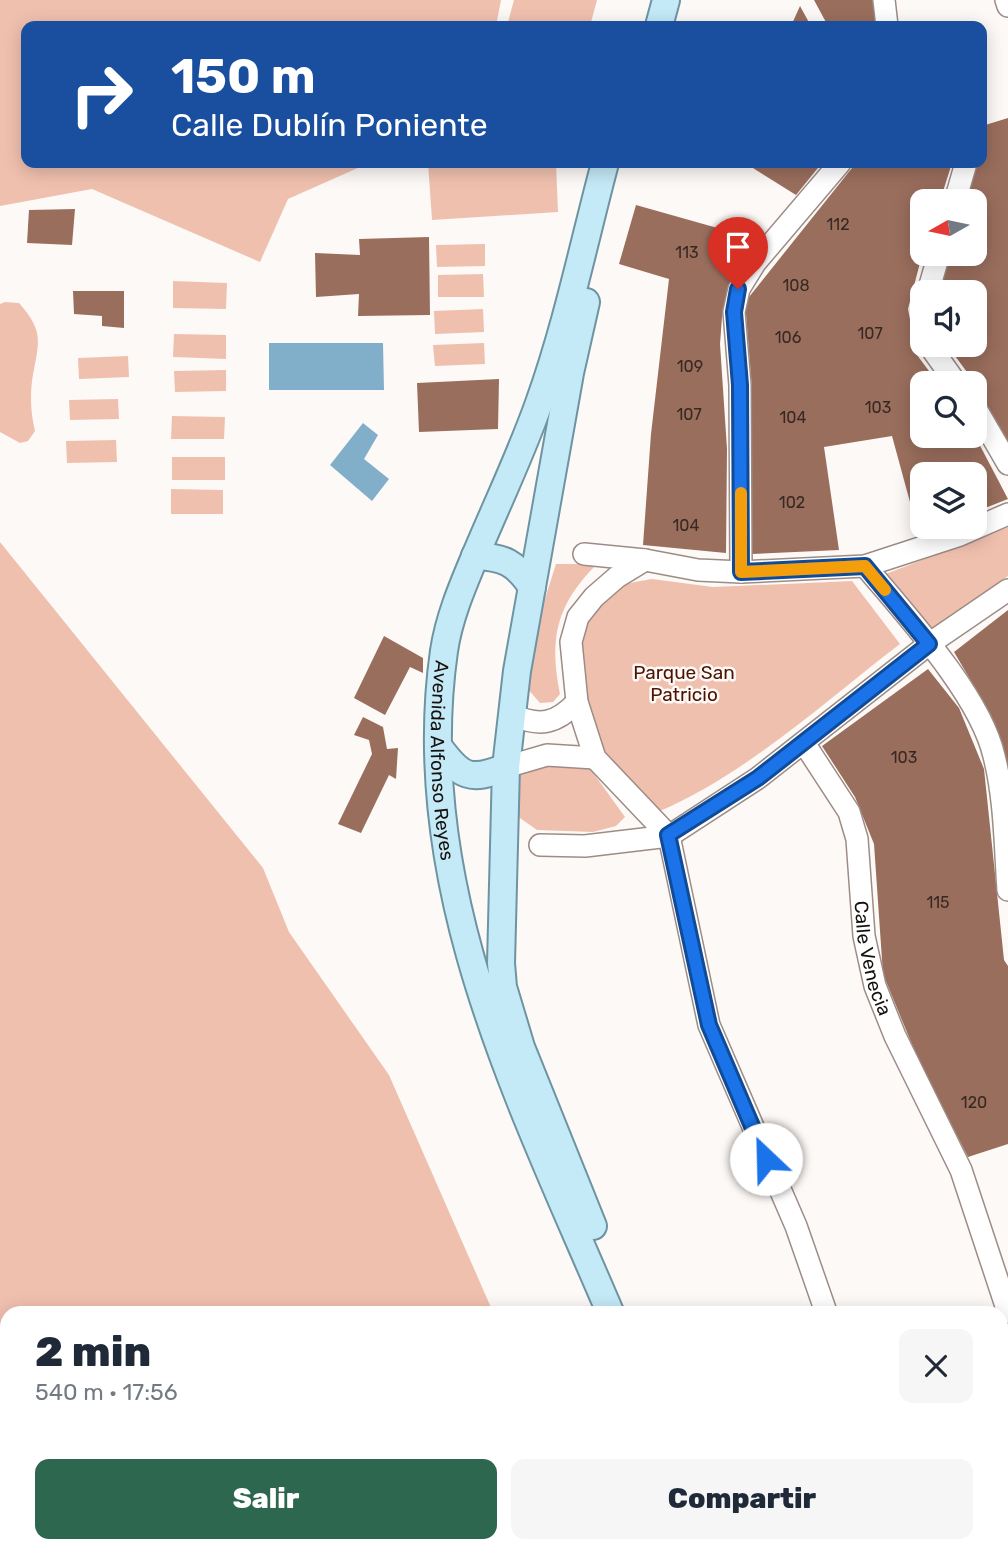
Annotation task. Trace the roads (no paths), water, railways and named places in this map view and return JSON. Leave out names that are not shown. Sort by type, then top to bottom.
[{"type":"main road","points":[[642,21],[648,0]]},
{"type":"main road","points":[[660,21],[666,0]]},
{"type":"main road","name":"Avenida Alfonso Reyes","points":[[604,168],[540,402],[459,593],[444,650],[439,747],[448,868],[466,946],[500,1054],[608,1306]]},
{"type":"main road","points":[[621,168],[595,260],[570,373],[512,715],[506,767],[503,987],[521,1047],[626,1306]]},
{"type":"main road","points":[[475,556],[509,560],[521,570],[532,586]]},
{"type":"main road","points":[[439,747],[455,769],[465,775],[487,775],[506,767]]},
{"type":"street","points":[[884,0],[886,21]]},
{"type":"street","points":[[1006,0],[1008,6]]},
{"type":"street","points":[[741,572],[740,385],[734,312],[738,289],[755,263],[836,168]]},
{"type":"street","points":[[958,189],[965,168]]},
{"type":"street","points":[[987,428],[1008,464]]},
{"type":"street","points":[[584,554],[645,560],[698,570],[741,572],[865,566],[960,535],[1008,514]]},
{"type":"street","points":[[645,560],[609,583],[578,617],[570,642],[577,702],[595,758],[668,835],[709,1025],[796,1226],[824,1306]]},
{"type":"street","points":[[865,566],[929,644],[968,698],[994,754],[1004,818],[1008,890]]},
{"type":"street","points":[[540,845],[584,846],[668,835],[720,804],[804,743],[929,644],[1008,590]]},
{"type":"street","points":[[512,715],[540,724],[556,720],[577,702]]},
{"type":"street","points":[[540,724],[547,755]]},
{"type":"street","name":"Calle Venecia","points":[[804,743],[849,812],[857,839],[864,936],[876,986],[895,1036],[961,1170],[1006,1306]]},
{"type":"street","points":[[506,767],[547,755],[595,758]]},
{"type":"water","points":[[269,343],[383,343],[384,390],[269,390]]},
{"type":"water","points":[[363,423],[378,435],[364,459],[389,479],[372,501],[330,465]]},
{"type":"park label","name":"Parque San Patricio","points":[[684,683]]}]
